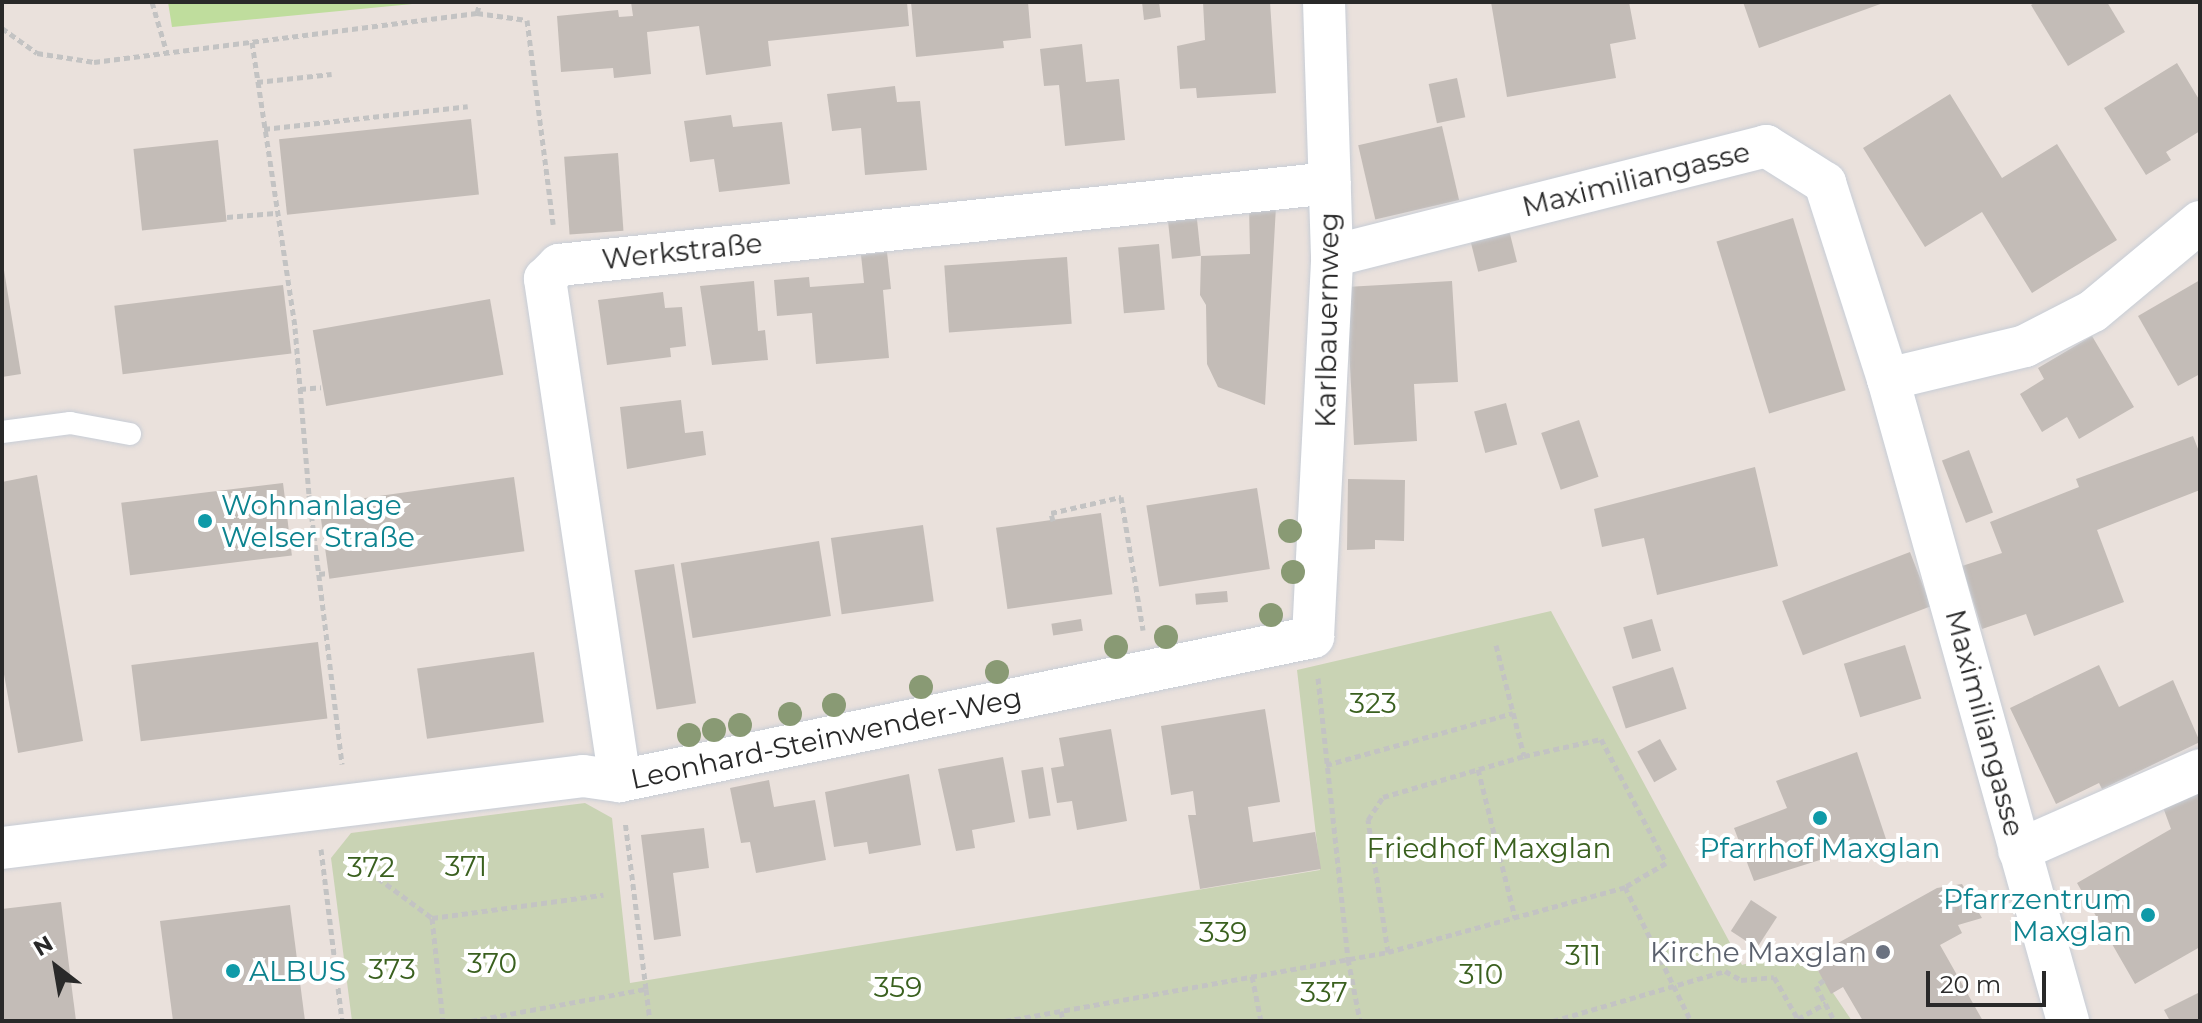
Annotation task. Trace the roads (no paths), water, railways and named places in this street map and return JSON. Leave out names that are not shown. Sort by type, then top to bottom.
[{"type":"street","name":"Karlbauernweg","points":[[1313,637],[1332,256],[1324,2]]},
{"type":"street","name":"Maximiliangasse","points":[[1332,256],[1766,146],[1825,183],[1888,379],[2068,1021]]},
{"type":"street","name":"Werkstraße","points":[[620,781],[545,279],[559,265],[1330,183]]},
{"type":"street","points":[[1888,379],[2038,339],[2093,311],[2200,222]]},
{"type":"street","name":"Leonhard-Steinwender-Weg","points":[[2,848],[583,776],[620,781],[1313,637]]},
{"type":"street","points":[[2019,850],[2200,770]]},
{"type":"lane","points":[[2,432],[70,423],[130,434]]},
{"type":"place","name":"Wohnanlage Welser Straße","points":[[205,521]]},
{"type":"place","name":"Pfarrhof Maxglan","points":[[1820,818]]},
{"type":"place","name":"Pfarrzentrum Maxglan","points":[[2148,915]]},
{"type":"place","name":"Kirche Maxglan","points":[[1883,952]]},
{"type":"place","name":"ALBUS","points":[[233,971]]},
{"type":"park label","name":"323","points":[[1373,703]]},
{"type":"park label","name":"Friedhof Maxglan","points":[[1489,848]]},
{"type":"park label","name":"371","points":[[466,866]]},
{"type":"park label","name":"372","points":[[371,867]]},
{"type":"park label","name":"339","points":[[1223,932]]},
{"type":"park label","name":"311","points":[[1583,955]]},
{"type":"park label","name":"370","points":[[492,963]]},
{"type":"park label","name":"373","points":[[392,969]]},
{"type":"park label","name":"310","points":[[1481,974]]},
{"type":"park label","name":"359","points":[[898,987]]},
{"type":"park label","name":"337","points":[[1324,992]]}]
